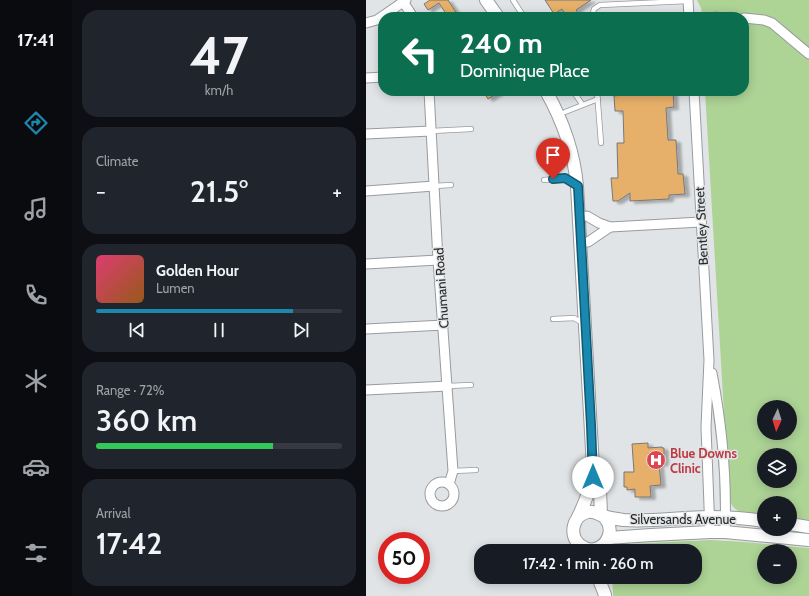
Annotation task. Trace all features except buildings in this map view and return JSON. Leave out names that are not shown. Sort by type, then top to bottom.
[{"type":"main road","points":[[486,0],[494,12]]},
{"type":"main road","points":[[494,0],[502,12]]},
{"type":"main road","points":[[549,96],[559,115],[570,148],[570,173],[578,186],[593,467],[593,477],[588,496],[574,523],[573,532],[575,539],[579,544]]},
{"type":"main road","points":[[557,96],[565,112],[579,156],[583,177],[587,216],[595,353],[602,515]]},
{"type":"main road","points":[[578,517],[588,512],[602,515],[607,520],[610,528],[607,543]]},
{"type":"main road","name":"Silversands Avenue","points":[[602,515],[618,519],[631,520],[710,517],[757,520]]},
{"type":"main road","points":[[797,525],[809,527]]},
{"type":"main road","name":"Silversands Avenue","points":[[607,543],[631,536],[710,532],[725,532],[809,540]]},
{"type":"main road","points":[[601,584],[605,596]]},
{"type":"main road","points":[[605,596],[606,584]]},
{"type":"street","points":[[688,0],[689,12]]},
{"type":"street","points":[[388,12],[404,1],[410,12]]},
{"type":"street","points":[[749,18],[764,20],[772,23],[809,54]]},
{"type":"street","points":[[366,23],[378,19]]},
{"type":"street","points":[[366,78],[378,77]]},
{"type":"street","name":"Chumani Road","points":[[429,96],[438,260],[444,325],[453,471],[449,484]]},
{"type":"street","name":"Bentley Street","points":[[694,96],[709,360],[706,427],[710,532]]},
{"type":"street","points":[[366,134],[431,131]]},
{"type":"street","points":[[366,190],[434,186]]},
{"type":"street","points":[[587,216],[610,227],[701,222]]},
{"type":"street","points":[[588,242],[610,227]]},
{"type":"street","points":[[366,264],[438,260]]},
{"type":"street","points":[[366,329],[444,325]]},
{"type":"street","name":"Bentley Street","points":[[709,360],[715,390],[723,454],[726,518],[725,532]]},
{"type":"street","points":[[366,390],[448,386]]},
{"type":"street","points":[[706,427],[720,426]]},
{"type":"lane","points":[[513,0],[521,12]]},
{"type":"lane","points":[[593,12],[594,9],[600,5],[688,0]]},
{"type":"lane","points":[[576,96],[582,104]]},
{"type":"lane","points":[[598,96],[600,143]]},
{"type":"lane","points":[[565,112],[582,104],[598,99]]},
{"type":"lane","points":[[431,131],[471,129]]},
{"type":"lane","points":[[544,180],[570,173]]},
{"type":"lane","points":[[434,186],[451,185]]},
{"type":"lane","points":[[574,318],[584,305]]},
{"type":"lane","points":[[553,319],[574,318],[586,326]]},
{"type":"lane","points":[[448,386],[472,385]]},
{"type":"lane","points":[[453,471],[476,470]]},
{"type":"green space","points":[[697,0],[809,0],[809,520],[797,519],[797,496],[757,496],[757,515],[738,511],[731,504],[729,498],[705,96],[749,96],[749,12],[701,12]]},
{"type":"green space","points":[[710,540],[766,544],[757,544],[757,584],[797,584],[797,547],[809,548],[809,596],[613,596],[612,584],[702,584],[702,544],[631,544]]},
{"type":"place","name":"Blue Downs Clinic","points":[[656,460]]},
{"type":"route","points":[[553,179],[565,178],[578,186],[593,477]]}]
